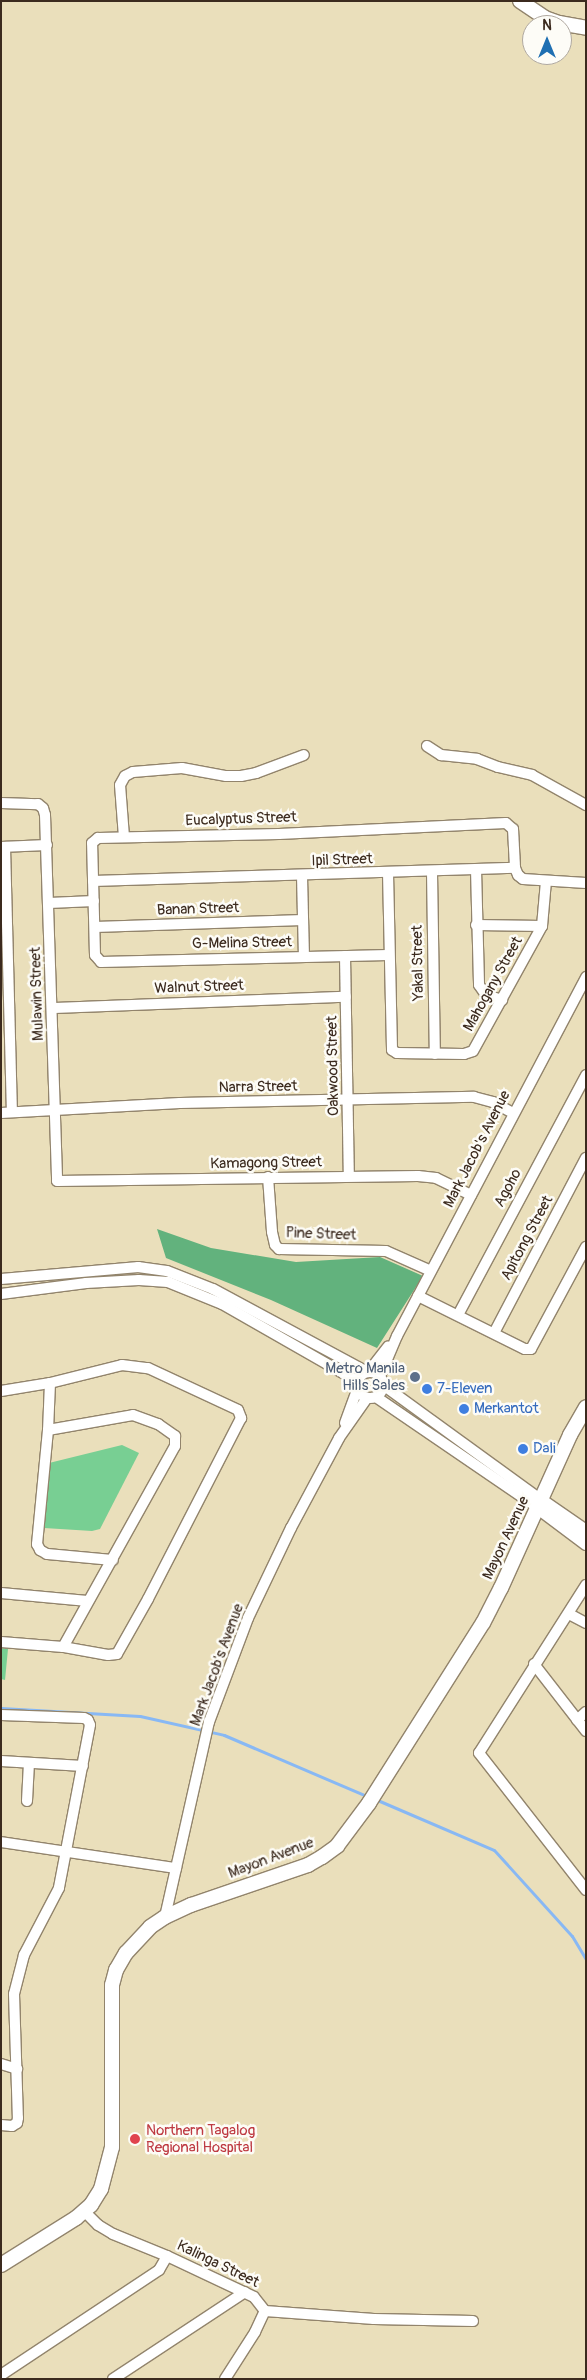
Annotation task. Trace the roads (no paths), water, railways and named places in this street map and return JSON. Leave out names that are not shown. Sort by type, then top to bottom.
[{"type":"main road","points":[[520,1],[545,18],[558,23],[586,28]]},
{"type":"main road","name":"Mayon Avenue","points":[[1,2266],[84,2211],[101,2189],[112,2147],[111,2005],[114,1978],[121,1962],[133,1944],[150,1927],[165,1917],[191,1905],[308,1865],[337,1846],[362,1814],[470,1646],[501,1588],[570,1436],[586,1407]]},
{"type":"street","points":[[427,746],[442,755],[477,759],[498,767],[532,775],[586,805]]},
{"type":"street","points":[[124,837],[120,784],[124,776],[133,772],[182,768],[226,776],[241,776],[256,774],[304,755]]},
{"type":"street","name":"Mulawin Street","points":[[1,803],[31,803],[41,806],[45,815],[50,903],[57,1181]]},
{"type":"street","name":"Eucalyptus Street","points":[[98,960],[95,954],[93,841],[98,838],[279,834],[506,823],[513,828],[514,868]]},
{"type":"street","points":[[7,1112],[3,847],[46,845]]},
{"type":"street","points":[[514,868],[521,878],[586,883]]},
{"type":"street","name":"Ipil Street","points":[[93,881],[514,868]]},
{"type":"street","points":[[476,869],[476,925],[480,989],[486,995],[502,1000]]},
{"type":"street","name":"Yakal Street","points":[[432,872],[435,1054]]},
{"type":"street","name":"Mahogany Street","points":[[388,873],[388,955],[392,1050],[397,1053],[464,1054],[473,1051],[542,926],[546,881]]},
{"type":"street","points":[[302,876],[304,957]]},
{"type":"street","points":[[50,903],[94,901]]},
{"type":"street","name":"Banan Street","points":[[95,927],[303,920]]},
{"type":"street","points":[[476,925],[542,926]]},
{"type":"street","name":"G-Melina Street","points":[[98,960],[101,962],[388,955]]},
{"type":"street","name":"Oakwood Street","points":[[345,956],[349,1176]]},
{"type":"street","name":"Mark Jacob's Avenue","points":[[339,1438],[372,1398],[382,1390],[382,1381],[397,1336],[586,977]]},
{"type":"street","name":"Walnut Street","points":[[53,1008],[346,997]]},
{"type":"street","name":"Agoho","points":[[458,1315],[586,1075]]},
{"type":"street","name":"Narra Street","points":[[7,1112],[349,1099],[474,1097],[493,1102],[513,1113]]},
{"type":"street","name":"Apitong Street","points":[[494,1333],[586,1158]]},
{"type":"street","name":"Kamagong Street","points":[[57,1181],[349,1176],[436,1178],[471,1194]]},
{"type":"street","name":"Pine Street","points":[[268,1177],[272,1232],[275,1245],[279,1249],[386,1251],[431,1271]]},
{"type":"street","points":[[418,1296],[528,1350],[533,1348],[586,1247]]},
{"type":"street","points":[[1,1279],[138,1267],[167,1271],[214,1289],[382,1381],[540,1504],[586,1544]]},
{"type":"street","points":[[1,1294],[86,1283],[139,1280],[168,1282],[222,1304],[357,1385],[372,1398],[586,1531]]},
{"type":"street","name":"Mark Jacob's Avenue","points":[[165,1917],[209,1722],[248,1618],[291,1528],[339,1438],[357,1385],[397,1336]]},
{"type":"street","points":[[1,1391],[50,1383],[122,1365],[148,1368],[238,1410],[241,1418],[148,1599],[116,1654],[108,1655],[64,1647],[1,1642]]},
{"type":"street","points":[[50,1383],[48,1430],[37,1544],[40,1550],[47,1554],[113,1560]]},
{"type":"street","points":[[48,1430],[133,1415],[158,1424],[175,1436],[175,1446],[64,1647]]},
{"type":"street","points":[[586,1585],[479,1753],[586,1890]]},
{"type":"street","points":[[1,1593],[88,1601]]},
{"type":"street","points":[[569,1614],[586,1623]]},
{"type":"street","points":[[534,1664],[586,1731]]},
{"type":"street","points":[[577,1720],[586,1712]]},
{"type":"street","points":[[1,1715],[84,1718],[90,1725],[59,1888],[24,1955],[14,1994],[18,2118],[17,2123],[12,2126],[1,2125]]},
{"type":"street","points":[[1,1760],[83,1766]]},
{"type":"street","points":[[27,1801],[29,1763]]},
{"type":"street","points":[[1,1842],[176,1868]]},
{"type":"street","points":[[1,2064],[17,2069]]},
{"type":"street","name":"Kalinga Street","points":[[84,2211],[105,2229],[245,2292],[258,2300],[265,2311],[255,2332],[225,2379]]},
{"type":"street","points":[[1,2375],[159,2270],[167,2256]]},
{"type":"street","points":[[113,2379],[245,2292]]},
{"type":"street","points":[[265,2311],[374,2319],[473,2321]]},
{"type":"waterway","points":[[1,1708],[140,1716],[224,1735],[369,1797]]},
{"type":"waterway","points":[[375,1799],[494,1850],[572,1936],[586,1959]]},
{"type":"place","name":"Metro Manila Hills Sales","points":[[415,1377]]},
{"type":"place","name":"7-Eleven","points":[[427,1389]]},
{"type":"place","name":"Merkantot","points":[[464,1409]]},
{"type":"place","name":"Dali","points":[[523,1449]]},
{"type":"place","name":"Northern Tagalog Regional Hospital","points":[[135,2139]]}]
